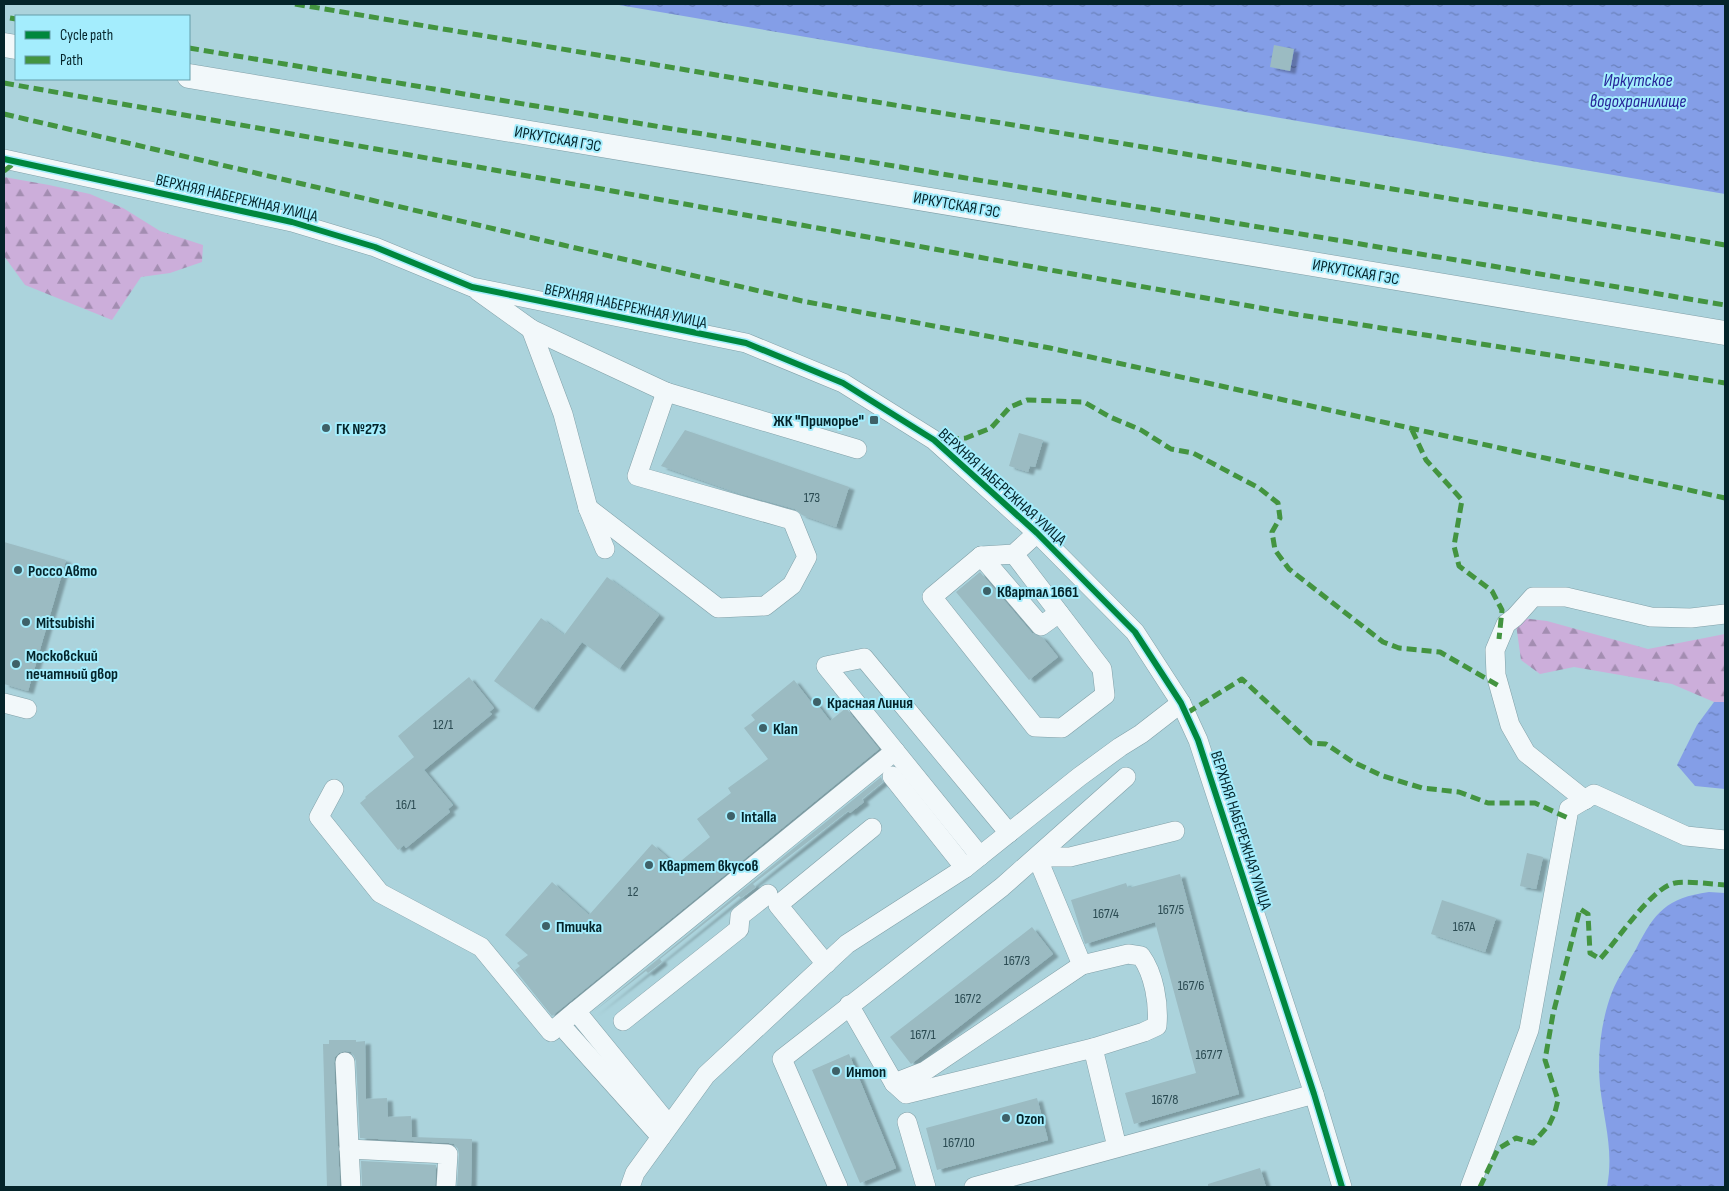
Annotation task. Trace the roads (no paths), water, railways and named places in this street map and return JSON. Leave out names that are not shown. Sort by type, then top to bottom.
[{"type":"main road","name":"ИРКУТСКАЯ ГЭС","points":[[190,76],[1725,333]]},
{"type":"street","name":"ВЕРХНЯЯ НАБЕРЕЖНАЯ УЛИЦА","points":[[4,159],[292,222],[375,247],[472,287],[746,343],[843,383],[934,440],[1037,533],[1135,632],[1181,703],[1198,740],[1314,1094],[1342,1187]]},
{"type":"street","points":[[472,287],[531,329],[666,392],[857,449]]},
{"type":"street","points":[[531,329],[564,414],[588,508],[605,550]]},
{"type":"street","points":[[588,508],[718,608],[765,606],[792,585],[807,557],[792,520],[637,476],[666,392]]},
{"type":"street","points":[[1014,554],[1102,669],[1105,695],[1062,728],[1036,727],[932,597],[981,556],[1014,554],[1037,533]]},
{"type":"street","points":[[981,556],[1041,626],[1059,613]]},
{"type":"street","points":[[1585,800],[1526,752],[1510,725],[1496,675],[1494,650],[1506,624],[1533,597],[1566,597],[1651,617],[1691,618],[1725,614]]},
{"type":"street","points":[[980,856],[826,666],[864,658],[1009,832]]},
{"type":"street","points":[[4,703],[27,709]]},
{"type":"street","points":[[630,1187],[635,1174],[706,1075],[848,944],[965,868],[1120,747],[1141,734],[1181,703]]},
{"type":"street","points":[[334,789],[319,817],[380,893],[481,947],[551,1032],[895,751]]},
{"type":"street","points":[[892,776],[965,868]]},
{"type":"street","points":[[838,1187],[782,1059],[1002,886],[1126,777]]},
{"type":"street","points":[[1470,1187],[1529,1030],[1570,809],[1594,794],[1686,836],[1725,840]]},
{"type":"street","points":[[623,1021],[739,929],[740,916],[773,899],[872,828]]},
{"type":"street","points":[[1037,857],[1070,857],[1175,831]]},
{"type":"street","points":[[1037,857],[1082,965]]},
{"type":"street","points":[[749,870],[826,964]]},
{"type":"street","points":[[849,1005],[894,1083],[906,1094],[1093,1048],[1157,1026],[1158,1011],[1148,966],[1141,956],[1128,954],[1082,965],[925,1071],[894,1083]]},
{"type":"street","points":[[576,1011],[665,1131]]},
{"type":"street","points":[[567,1032],[665,1131]]},
{"type":"street","points":[[1093,1048],[1118,1147]]},
{"type":"street","points":[[345,1062],[351,1187]]},
{"type":"street","points":[[982,1186],[1314,1094]]},
{"type":"street","points":[[907,1122],[926,1187]]},
{"type":"street","points":[[349,1149],[448,1154],[446,1187]]},
{"type":"water","name":"Иркутское водохранилище","points":[[613,4],[1725,4],[1725,194]]},
{"type":"water","points":[[1714,702],[1725,702],[1725,789],[1695,786],[1677,765],[1697,725]]},
{"type":"water","points":[[1709,892],[1725,893],[1725,1187],[1607,1187],[1609,1148],[1600,1086],[1599,1062],[1601,1038],[1608,1003],[1620,975],[1656,916],[1672,903],[1682,898]]},
{"type":"place","name":"ЖК \"Приморье\"","points":[[874,420]]},
{"type":"place","name":"ГК №273","points":[[326,428]]},
{"type":"place","name":"Россо Авто","points":[[18,570]]},
{"type":"place","name":"Квартал 1661","points":[[987,591]]},
{"type":"place","name":"Mitsubishi","points":[[26,622]]},
{"type":"place","name":"Московский печатный двор","points":[[16,664]]},
{"type":"place","name":"Красная Линия","points":[[817,702]]},
{"type":"place","name":"Klan","points":[[763,728]]},
{"type":"place","name":"Intalla","points":[[731,816]]},
{"type":"place","name":"Квартет вкусов","points":[[649,865]]},
{"type":"place","name":"Птичка","points":[[546,926]]},
{"type":"place","name":"Интоп","points":[[836,1071]]},
{"type":"place","name":"Ozon","points":[[1006,1118]]}]
